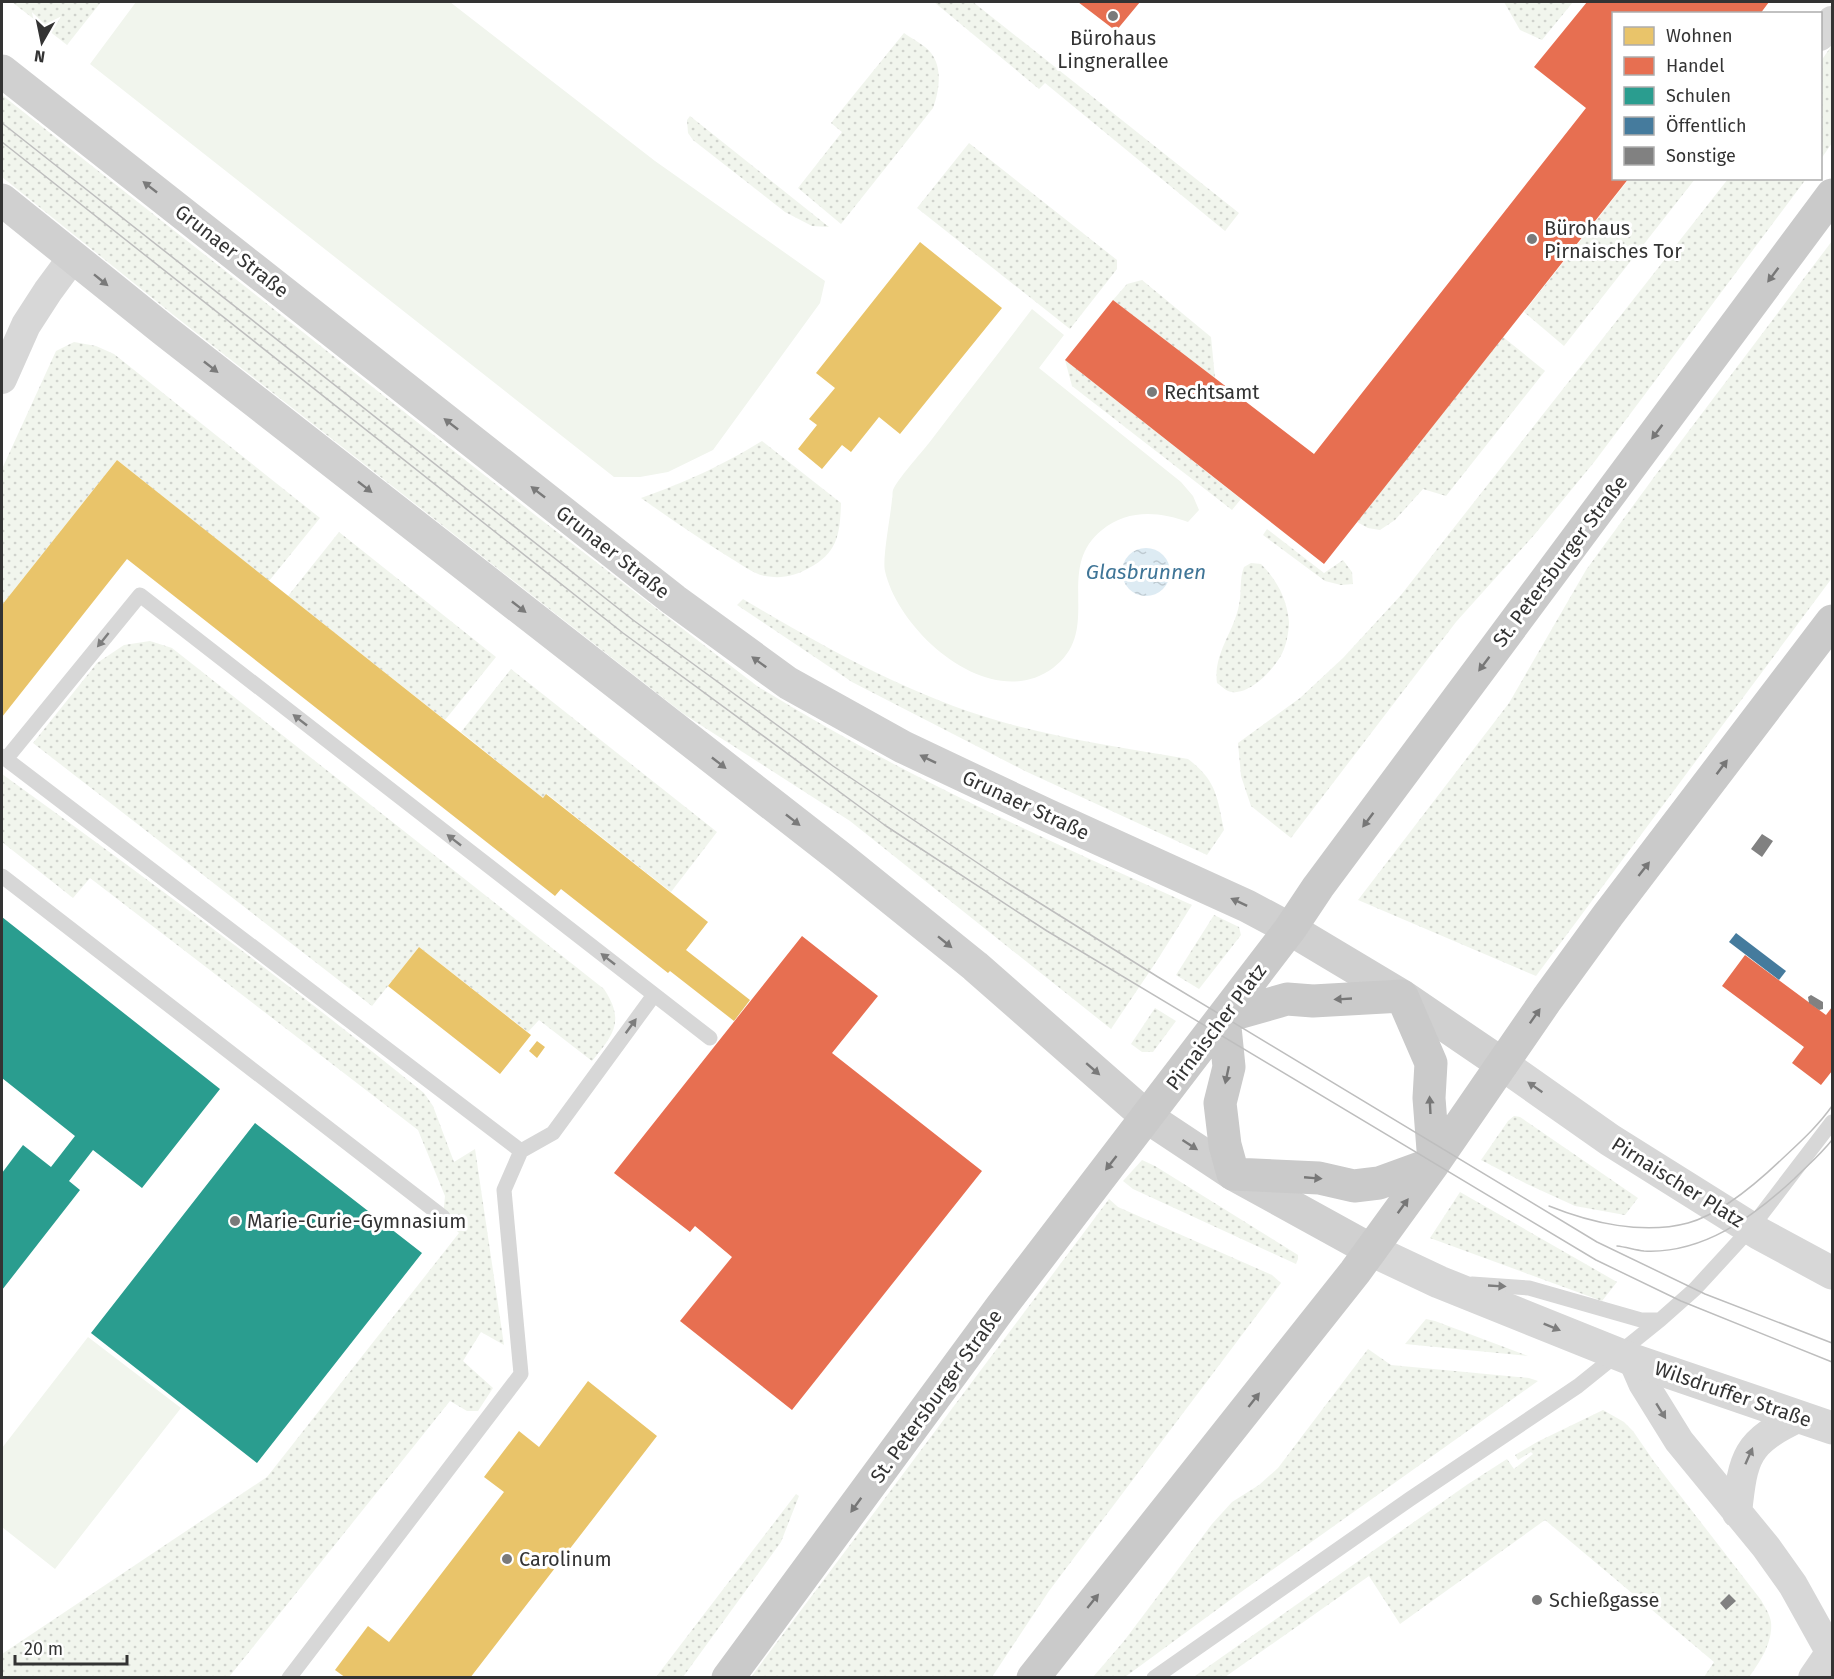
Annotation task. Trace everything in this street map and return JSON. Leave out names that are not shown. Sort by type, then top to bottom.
[{"type":"main road","name":"Grunaer Straße","points":[[2,71],[674,600],[788,683],[903,747],[1247,906],[1290,929]]},
{"type":"main road","name":"St. Petersburger Straße","points":[[1290,929],[1318,887],[1833,195]]},
{"type":"main road","points":[[2,200],[184,346],[850,865],[975,966],[1147,1117],[1233,1174],[1371,1250]]},
{"type":"main road","points":[[1033,1677],[1371,1250],[1608,915],[1833,621]]},
{"type":"main road","name":"Pirnaischer Platz","points":[[1147,1117],[1290,929],[1402,996],[1502,1064]]},
{"type":"main road","points":[[1233,1174],[1225,1144],[1220,1103],[1229,1067],[1224,1017],[1287,999],[1402,996],[1431,1063],[1429,1098],[1434,1163]]},
{"type":"main road","name":"St. Petersburger Straße","points":[[728,1677],[994,1316],[1147,1117]]},
{"type":"main road","points":[[1233,1174],[1319,1178],[1354,1186],[1379,1183],[1434,1163]]},
{"type":"street","points":[[1822,35],[1833,21]]},
{"type":"street","points":[[2,379],[26,325],[73,257]]},
{"type":"street","name":"Pirnaischer Platz","points":[[1502,1064],[1610,1140],[1751,1228],[1831,1270]]},
{"type":"street","points":[[1371,1250],[1439,1282],[1625,1357],[1679,1441],[1766,1547],[1793,1585],[1831,1654],[1813,1677]]},
{"type":"street","name":"Wilsdruffer Straße","points":[[1625,1357],[1833,1428]]},
{"type":"street","points":[[1737,1513],[1741,1477],[1752,1448],[1771,1430],[1800,1417]]},
{"type":"lane","points":[[521,1150],[4,758],[140,595],[710,1038]]},
{"type":"lane","points":[[2,876],[443,1217]]},
{"type":"lane","points":[[289,1677],[521,1374],[504,1190],[521,1150],[553,1133],[654,995]]},
{"type":"lane","points":[[1154,1677],[1410,1499],[1625,1357],[1695,1288],[1751,1228],[1833,1122]]},
{"type":"lane","points":[[1439,1282],[1529,1287],[1641,1320],[1660,1320]]},
{"type":"shaded area","points":[[12,2],[101,2],[67,45]]},
{"type":"shaded area","points":[[136,2],[450,2],[655,161],[825,281],[820,303],[713,450],[668,472],[640,477],[614,477],[90,64]]},
{"type":"shaded area","points":[[934,2],[973,2],[1239,213],[1225,231],[1045,83],[1039,89]]},
{"type":"shaded area","points":[[1504,2],[1573,2],[1542,40],[1520,30]]},
{"type":"shaded area","points":[[904,33],[925,47],[935,59],[939,80],[935,102],[933,108],[841,224],[798,188],[842,132],[831,123]]},
{"type":"shaded area","points":[[1832,45],[1832,143],[1822,158],[1822,60]]},
{"type":"shaded area","points":[[2,95],[539,518],[757,686],[916,776],[1192,905],[1111,1029],[850,821],[685,715],[176,317],[2,177]]},
{"type":"shaded area","points":[[690,116],[829,227],[812,226],[785,212],[693,140],[688,133],[687,120]]},
{"type":"shaded area","points":[[969,143],[1117,260],[1117,269],[1070,329],[917,208]]},
{"type":"shaded area","points":[[1628,180],[1694,180],[1564,346],[1524,312]]},
{"type":"shaded area","points":[[1727,180],[1805,180],[1595,461],[1535,534],[1456,622],[1291,838],[1251,806],[1241,776],[1238,743],[1300,698],[1343,658],[1401,595]]},
{"type":"shaded area","points":[[1832,241],[1832,578],[1536,976],[1358,900],[1509,703],[1586,570]]},
{"type":"shaded area","points":[[1142,280],[1211,337],[1215,378],[1113,300],[1127,284]]},
{"type":"shaded area","points":[[1032,309],[1064,335],[1039,368],[1181,482],[1193,496],[1199,510],[1188,522],[1155,514],[1133,515],[1122,518],[1102,530],[1088,546],[1081,563],[1078,581],[1078,618],[1075,636],[1068,653],[1053,668],[1029,680],[1003,681],[976,674],[951,660],[928,641],[908,619],[894,595],[884,565],[895,486]]},
{"type":"shaded area","points":[[1503,337],[1545,371],[1446,496],[1423,489],[1395,520],[1380,530],[1368,528],[1357,522]]},
{"type":"shaded area","points":[[74,342],[96,346],[114,354],[320,518],[269,581],[117,460],[2,605],[2,469],[56,351]]},
{"type":"shaded area","points":[[1065,360],[1241,499],[1232,510],[1072,386]]},
{"type":"shaded area","points":[[762,441],[841,503],[840,524],[832,549],[819,562],[793,575],[771,577],[752,571],[697,537],[641,498],[703,473]]},
{"type":"shaded area","points":[[1267,529],[1324,573],[1343,560],[1352,572],[1353,584],[1341,585],[1325,581],[1263,535]]},
{"type":"shaded area","points":[[339,532],[496,657],[445,720],[288,596]]},
{"type":"shaded area","points":[[1251,563],[1261,564],[1276,583],[1286,605],[1289,628],[1281,656],[1269,672],[1253,686],[1236,692],[1228,691],[1217,683],[1218,662],[1240,600],[1242,572],[1244,567]]},
{"type":"shaded area","points":[[743,599],[805,635],[900,684],[965,710],[1046,733],[1188,759],[1210,782],[1217,799],[1224,830],[1207,855],[1025,771],[852,682],[737,605]]},
{"type":"shaded area","points":[[150,641],[172,648],[604,989],[614,1010],[614,1027],[606,1043],[592,1061],[539,1020],[528,1032],[419,947],[372,1006],[33,743],[97,663],[124,645]]},
{"type":"shaded area","points":[[511,669],[717,832],[671,892],[547,794],[543,798],[461,732]]},
{"type":"shaded area","points":[[2,774],[215,930],[424,1093],[433,1106],[454,1162],[475,1149],[504,1345],[481,1332],[463,1361],[493,1388],[478,1411],[467,1411],[450,1401],[229,1677],[2,1677],[2,1654],[267,1477],[459,1233],[443,1217],[445,1196],[418,1130],[90,878],[73,898],[2,842]]},
{"type":"shaded area","points":[[1214,915],[1239,927],[1241,935],[1199,989],[1176,975]]},
{"type":"shaded area","points":[[1155,1008],[1176,1021],[1153,1052],[1142,1052],[1131,1044]]},
{"type":"shaded area","points":[[1514,1116],[1520,1117],[1638,1198],[1625,1215],[1575,1206],[1481,1160],[1508,1121]]},
{"type":"shaded area","points":[[1142,1160],[1298,1255],[1296,1264],[1133,1189],[1123,1181]]},
{"type":"shaded area","points":[[1460,1192],[1617,1282],[1602,1301],[1430,1238]]},
{"type":"shaded area","points":[[1109,1199],[1118,1207],[1272,1275],[1281,1283],[1049,1591],[992,1677],[751,1677]]},
{"type":"shaded area","points":[[1426,1319],[1435,1321],[1528,1356],[1405,1344]]},
{"type":"shaded area","points":[[88,1337],[181,1408],[55,1569],[2,1527],[2,1448]]},
{"type":"shaded area","points":[[1368,1349],[1391,1365],[1529,1378],[1538,1381],[1125,1677],[1093,1677],[1124,1641],[1212,1524],[1232,1502],[1259,1485],[1278,1468]]},
{"type":"shaded area","points":[[1603,1410],[1624,1422],[1633,1431],[1766,1608],[1771,1622],[1770,1637],[1749,1677],[1704,1677],[1714,1662],[1545,1520],[1400,1624],[1369,1576],[1225,1677],[1192,1678],[1468,1484],[1507,1459],[1514,1469],[1533,1454],[1531,1452],[1518,1460],[1515,1455]]},
{"type":"shaded area","points":[[796,1494],[799,1496],[781,1542],[683,1677],[656,1677]]},
{"type":"water","name":"Glasbrunnen","points":[[1141,548],[1151,548],[1163,555],[1170,567],[1170,577],[1163,589],[1151,596],[1141,596],[1126,585],[1122,577],[1122,567],[1133,552]]},
{"type":"building: Wohnen","points":[[920,242],[1002,308],[900,434],[879,417],[851,452],[842,445],[822,469],[798,449],[817,425],[809,419],[835,388],[816,373]]},
{"type":"building: Wohnen","points":[[117,460],[543,798],[546,794],[708,922],[686,950],[750,1000],[734,1021],[670,971],[668,973],[561,889],[555,896],[127,559],[2,717],[2,605]]},
{"type":"building: Wohnen","points":[[419,947],[531,1035],[500,1074],[388,986]]},
{"type":"building: Wohnen","points":[[537,1041],[545,1047],[537,1058],[529,1051]]},
{"type":"building: Wohnen","name":"Carolinum","points":[[588,1381],[657,1436],[470,1678],[346,1678],[335,1670],[368,1626],[389,1642],[504,1492],[484,1477],[519,1431],[539,1447]]},
{"type":"building: Handel","name":"Bürohaus Lingnerallee","points":[[1078,2],[1140,2],[1116,31]]},
{"type":"building: Handel","name":"Bürohaus Pirnaisches Tor","points":[[1587,2],[1769,2],[1762,12],[1612,12],[1612,180],[1627,180],[1324,564],[1065,360],[1113,300],[1314,454],[1586,108],[1534,67]]},
{"type":"building: Handel","points":[[802,936],[878,996],[832,1053],[982,1171],[792,1410],[680,1321],[732,1257],[695,1226],[690,1232],[614,1173]]},
{"type":"building: Handel","points":[[1745,955],[1826,1015],[1832,1007],[1832,1071],[1821,1085],[1792,1063],[1804,1047],[1722,986]]},
{"type":"building: Schulen","points":[[2,917],[220,1089],[142,1188],[93,1150],[69,1181],[80,1190],[2,1290],[2,1173],[23,1145],[51,1167],[75,1136],[2,1078]]},
{"type":"building: Schulen","points":[[255,1123],[422,1253],[257,1463],[91,1333]]},
{"type":"building: Öffentlich","points":[[1736,933],[1786,971],[1779,980],[1729,942]]},
{"type":"building: Sonstige","points":[[1762,834],[1773,841],[1762,857],[1751,849]]},
{"type":"building: Sonstige","points":[[1811,995],[1823,1002],[1823,1009],[1819,1010],[1809,1003],[1808,997]]},
{"type":"building: Sonstige","points":[[1729,1594],[1736,1601],[1726,1610],[1720,1603]]},
{"type":"tram line","points":[[2,123],[633,620],[833,766],[1006,882],[1158,977],[1597,1242],[1705,1294],[1832,1343]]},
{"type":"tram line","points":[[2,142],[623,633],[886,826],[1047,931],[1596,1260],[1681,1301],[1832,1362]]},
{"type":"tram line","points":[[1549,1206],[1582,1218],[1635,1227],[1671,1226],[1701,1219],[1726,1205],[1762,1177],[1808,1134],[1832,1106]]},
{"type":"tram line","points":[[1617,1246],[1644,1251],[1666,1250],[1707,1240],[1762,1207],[1814,1160],[1832,1140]]},
{"type":"place","name":"Bürohaus Lingnerallee","points":[[1113,16]]},
{"type":"place","name":"Bürohaus Pirnaisches Tor","points":[[1532,239]]},
{"type":"place","name":"Rechtsamt","points":[[1152,392]]},
{"type":"place","name":"Marie-Curie-Gymnasium","points":[[235,1221]]},
{"type":"place","name":"Carolinum","points":[[507,1559]]},
{"type":"place","name":"Schießgasse","points":[[1537,1600]]}]
